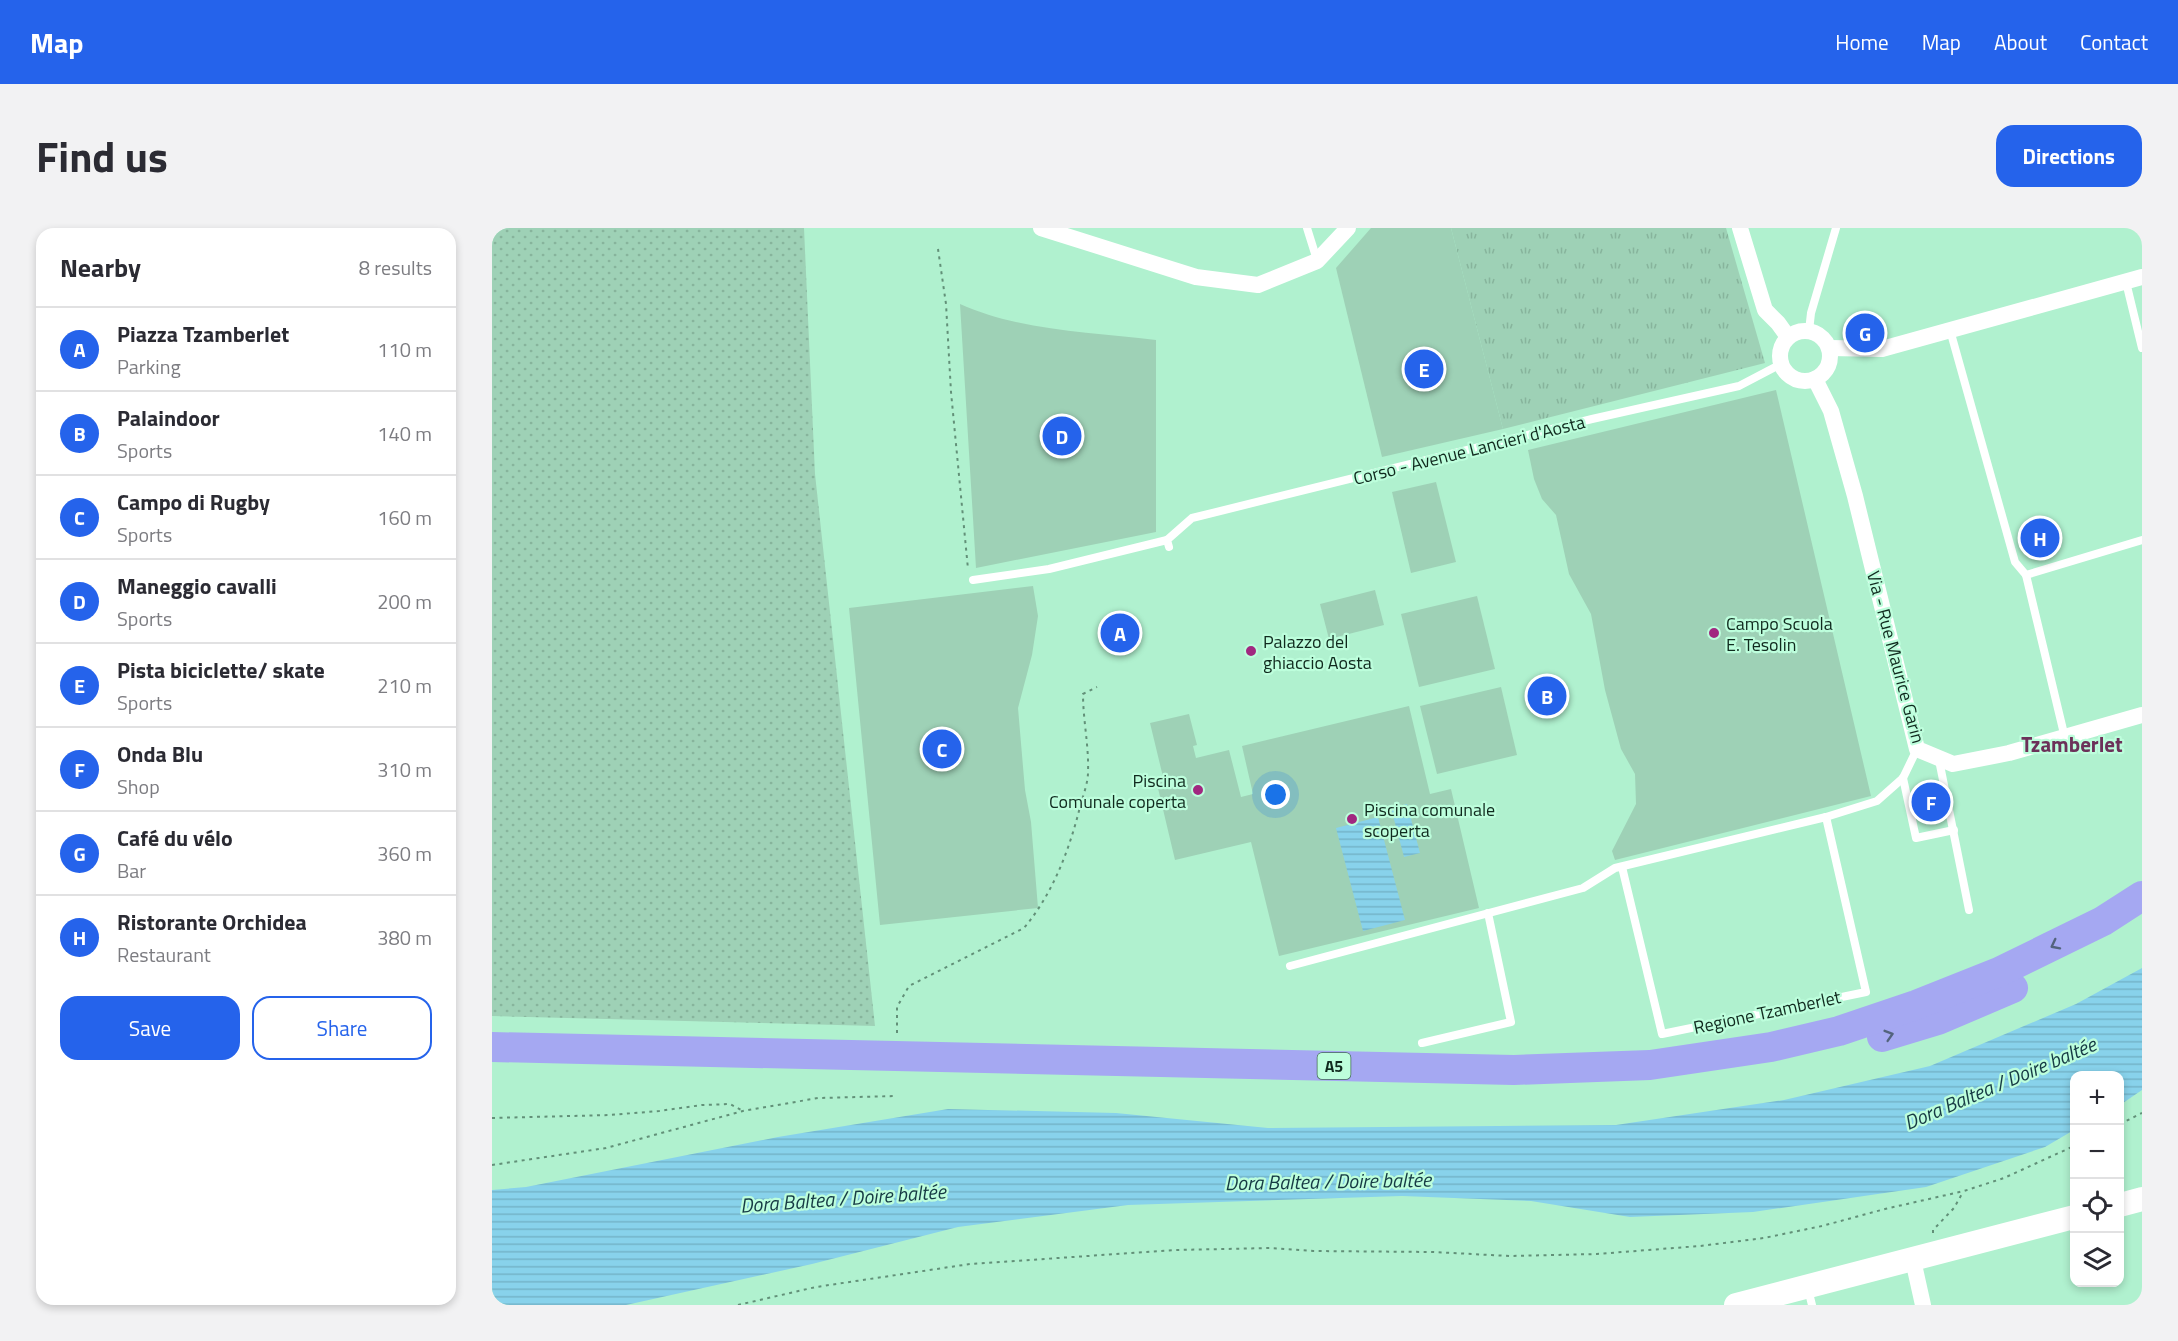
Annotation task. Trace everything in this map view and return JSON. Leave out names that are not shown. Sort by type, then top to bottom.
[{"type":"highway","name":"A5","points":[[492,1047],[1514,1070],[1650,1065],[1782,1044],[1839,1031],[1916,1005],[2000,972],[2103,921],[2142,896]]},
{"type":"highway","name":"A5","points":[[492,1065],[995,1075],[1514,1089],[1649,1083],[1777,1065],[1857,1045],[1938,1020],[2007,991],[2074,957],[2142,917]]},
{"type":"main road","points":[[2124,1204],[2142,1199]]},
{"type":"main road","points":[[1736,1305],[1810,1296],[1912,1260],[2070,1217]]},
{"type":"street","points":[[1041,228],[1196,276],[1258,285],[1317,261],[1348,228]]},
{"type":"street","points":[[1740,228],[1765,309],[1788,337]]},
{"type":"street","points":[[1830,348],[1882,349],[2142,277]]},
{"type":"street","points":[[1800,331],[1809,331],[1821,336],[1830,348],[1825,372],[1807,381],[1786,373],[1781,364],[1781,349],[1788,337],[1800,331]]},
{"type":"street","name":"Via - Rue Maurice Garin","points":[[1815,379],[1831,411],[1855,496],[1917,749],[1953,764],[2009,753],[2142,715]]},
{"type":"street","points":[[1912,1260],[1923,1305]]},
{"type":"lane","points":[[1307,228],[1317,261]]},
{"type":"lane","points":[[1809,331],[1811,313],[1836,228]]},
{"type":"lane","points":[[2126,282],[2142,348]]},
{"type":"lane","points":[[1950,330],[2015,562],[2026,575],[2065,738]]},
{"type":"lane","name":"Corso - Avenue Lancieri d'Aosta","points":[[973,580],[1049,569],[1168,543],[1192,518],[1592,419],[1739,386],[1781,364]]},
{"type":"lane","points":[[2026,575],[2142,540]]},
{"type":"lane","points":[[1290,966],[1583,888],[1614,868],[1826,817],[1877,801],[1903,778],[1917,749]]},
{"type":"lane","points":[[1939,760],[1969,910]]},
{"type":"lane","points":[[1903,778],[1916,838],[1954,830]]},
{"type":"lane","name":"Regione Tzamberlet","points":[[1622,867],[1662,1034],[1866,992],[1826,817]]},
{"type":"lane","points":[[1422,1043],[1511,1022],[1488,914]]},
{"type":"path","points":[[938,249],[945,304],[968,571],[973,580]]},
{"type":"path","points":[[897,1033],[897,1007],[909,986],[1024,928],[1036,913],[1062,864],[1075,826],[1088,774],[1083,694],[1097,687]]},
{"type":"path","points":[[492,1165],[606,1148],[743,1111],[818,1098],[897,1096]]},
{"type":"path","points":[[492,1118],[610,1115],[730,1104],[743,1111]]},
{"type":"path","points":[[2124,1122],[2142,1113]]},
{"type":"path","points":[[738,1305],[816,1287],[970,1264],[1176,1250],[1270,1248],[1510,1256],[1597,1254],[1700,1246],[1764,1238],[1822,1226],[1964,1191],[2004,1178],[2070,1148]]},
{"type":"green space","points":[[492,228],[804,228],[815,474],[875,1026],[492,1016]]},
{"type":"green space","points":[[1371,228],[1451,228],[1503,429],[1382,457],[1336,268]]},
{"type":"green space","points":[[1451,228],[1726,228],[1765,363],[1503,429]]},
{"type":"green space","points":[[960,304],[983,313],[1031,325],[1156,340],[1156,532],[976,568]]},
{"type":"green space","name":"Campo Scuola E. Tesolin","points":[[1776,390],[1871,796],[1615,860],[1612,851],[1636,804],[1635,774],[1621,749],[1605,690],[1591,614],[1569,574],[1556,515],[1542,499],[1534,479],[1528,450]]},
{"type":"green space","points":[[1436,482],[1456,562],[1411,573],[1392,492]]},
{"type":"green space","points":[[1033,586],[1038,616],[1032,655],[1018,708],[1038,908],[880,925],[849,608]]},
{"type":"green space","points":[[1375,590],[1384,625],[1329,639],[1320,604]]},
{"type":"green space","points":[[1477,596],[1495,669],[1419,687],[1401,614]]},
{"type":"green space","points":[[1501,687],[1517,755],[1437,774],[1420,706]]},
{"type":"green space","name":"Piscina comunale scoperta","points":[[1409,706],[1430,794],[1451,789],[1479,908],[1279,956],[1251,842],[1175,860],[1157,784],[1164,781],[1150,723],[1189,714],[1197,745],[1193,746],[1196,758],[1229,750],[1241,797],[1253,794],[1242,746]]},
{"type":"water","points":[[1407,804],[1420,853],[1404,857],[1391,808]]},
{"type":"water","points":[[1378,817],[1405,920],[1363,931],[1336,828]]},
{"type":"water","name":"Dora Baltea / Doire baltée","points":[[2142,968],[2142,1090],[2124,1102],[2124,1071],[2070,1071],[2070,1132],[2045,1147],[1926,1187],[1753,1212],[1630,1217],[1531,1201],[1402,1196],[1128,1205],[958,1227],[812,1264],[626,1305],[492,1305],[492,1190],[526,1187],[778,1137],[948,1109],[1116,1113],[1268,1128],[1616,1125],[1784,1100],[1930,1066],[2076,1004]]},
{"type":"place","name":"Café du vélo","points":[[1865,333]]},
{"type":"place","name":"Pista biciclette/ skate","points":[[1424,369]]},
{"type":"place","name":"Maneggio cavalli","points":[[1062,436]]},
{"type":"place","name":"Ristorante Orchidea","points":[[2040,538]]},
{"type":"place","name":"Piazza Tzamberlet","points":[[1120,633]]},
{"type":"place","name":"Campo Scuola E. Tesolin","points":[[1714,633]]},
{"type":"place","name":"Palazzo del ghiaccio Aosta","points":[[1251,651]]},
{"type":"place","name":"Palaindoor","points":[[1547,696]]},
{"type":"place","name":"Campo di Rugby","points":[[942,749]]},
{"type":"place","name":"Piscina Comunale coperta","points":[[1198,790]]},
{"type":"place","name":"Onda Blu","points":[[1931,802]]},
{"type":"place","name":"Piscina comunale scoperta","points":[[1352,819]]},
{"type":"district","name":"Tzamberlet","points":[[2072,744]]}]
